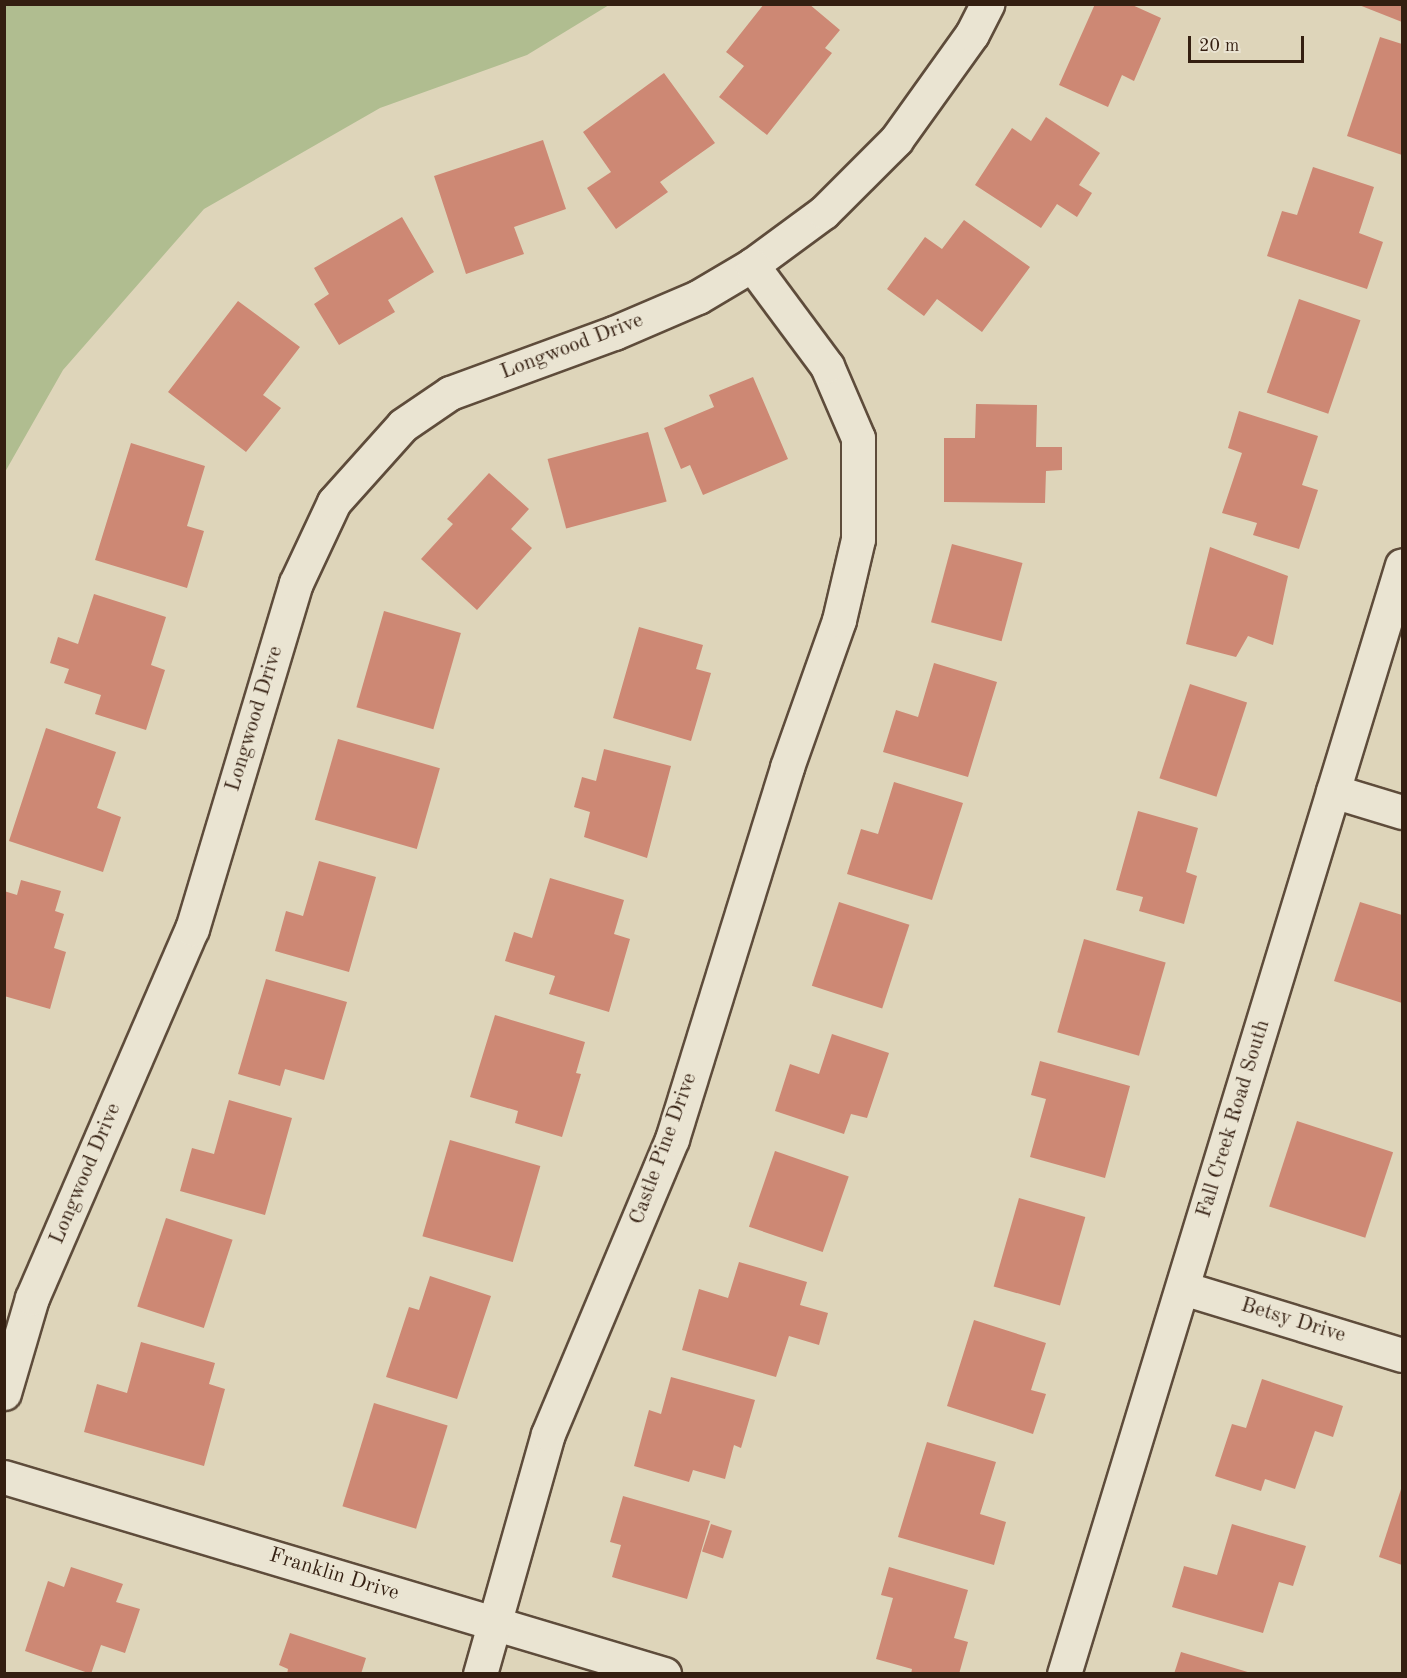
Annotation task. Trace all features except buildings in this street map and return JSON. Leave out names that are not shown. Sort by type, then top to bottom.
[{"type":"street","name":"Longwood Drive","points":[[4,1393],[32,1298],[192,929],[296,583],[334,502],[404,425],[450,393],[614,333],[698,297],[752,265],[824,212],[896,140],[972,34],[987,4]]},
{"type":"street","name":"Castle Pine Drive","points":[[480,1674],[548,1434],[672,1139],[786,767],[839,620],[858,539],[858,438],[827,366],[752,265]]},
{"type":"street","name":"Fall Creek Road South","points":[[1064,1674],[1402,565]]},
{"type":"street","points":[[1333,791],[1402,812]]},
{"type":"street","name":"Betsy Drive","points":[[1183,1288],[1402,1355]]},
{"type":"street","name":"Franklin Drive","points":[[4,1477],[664,1674]]},
{"type":"green space","points":[[5,4],[609,5],[527,55],[380,108],[204,209],[63,370],[5,472]]}]
